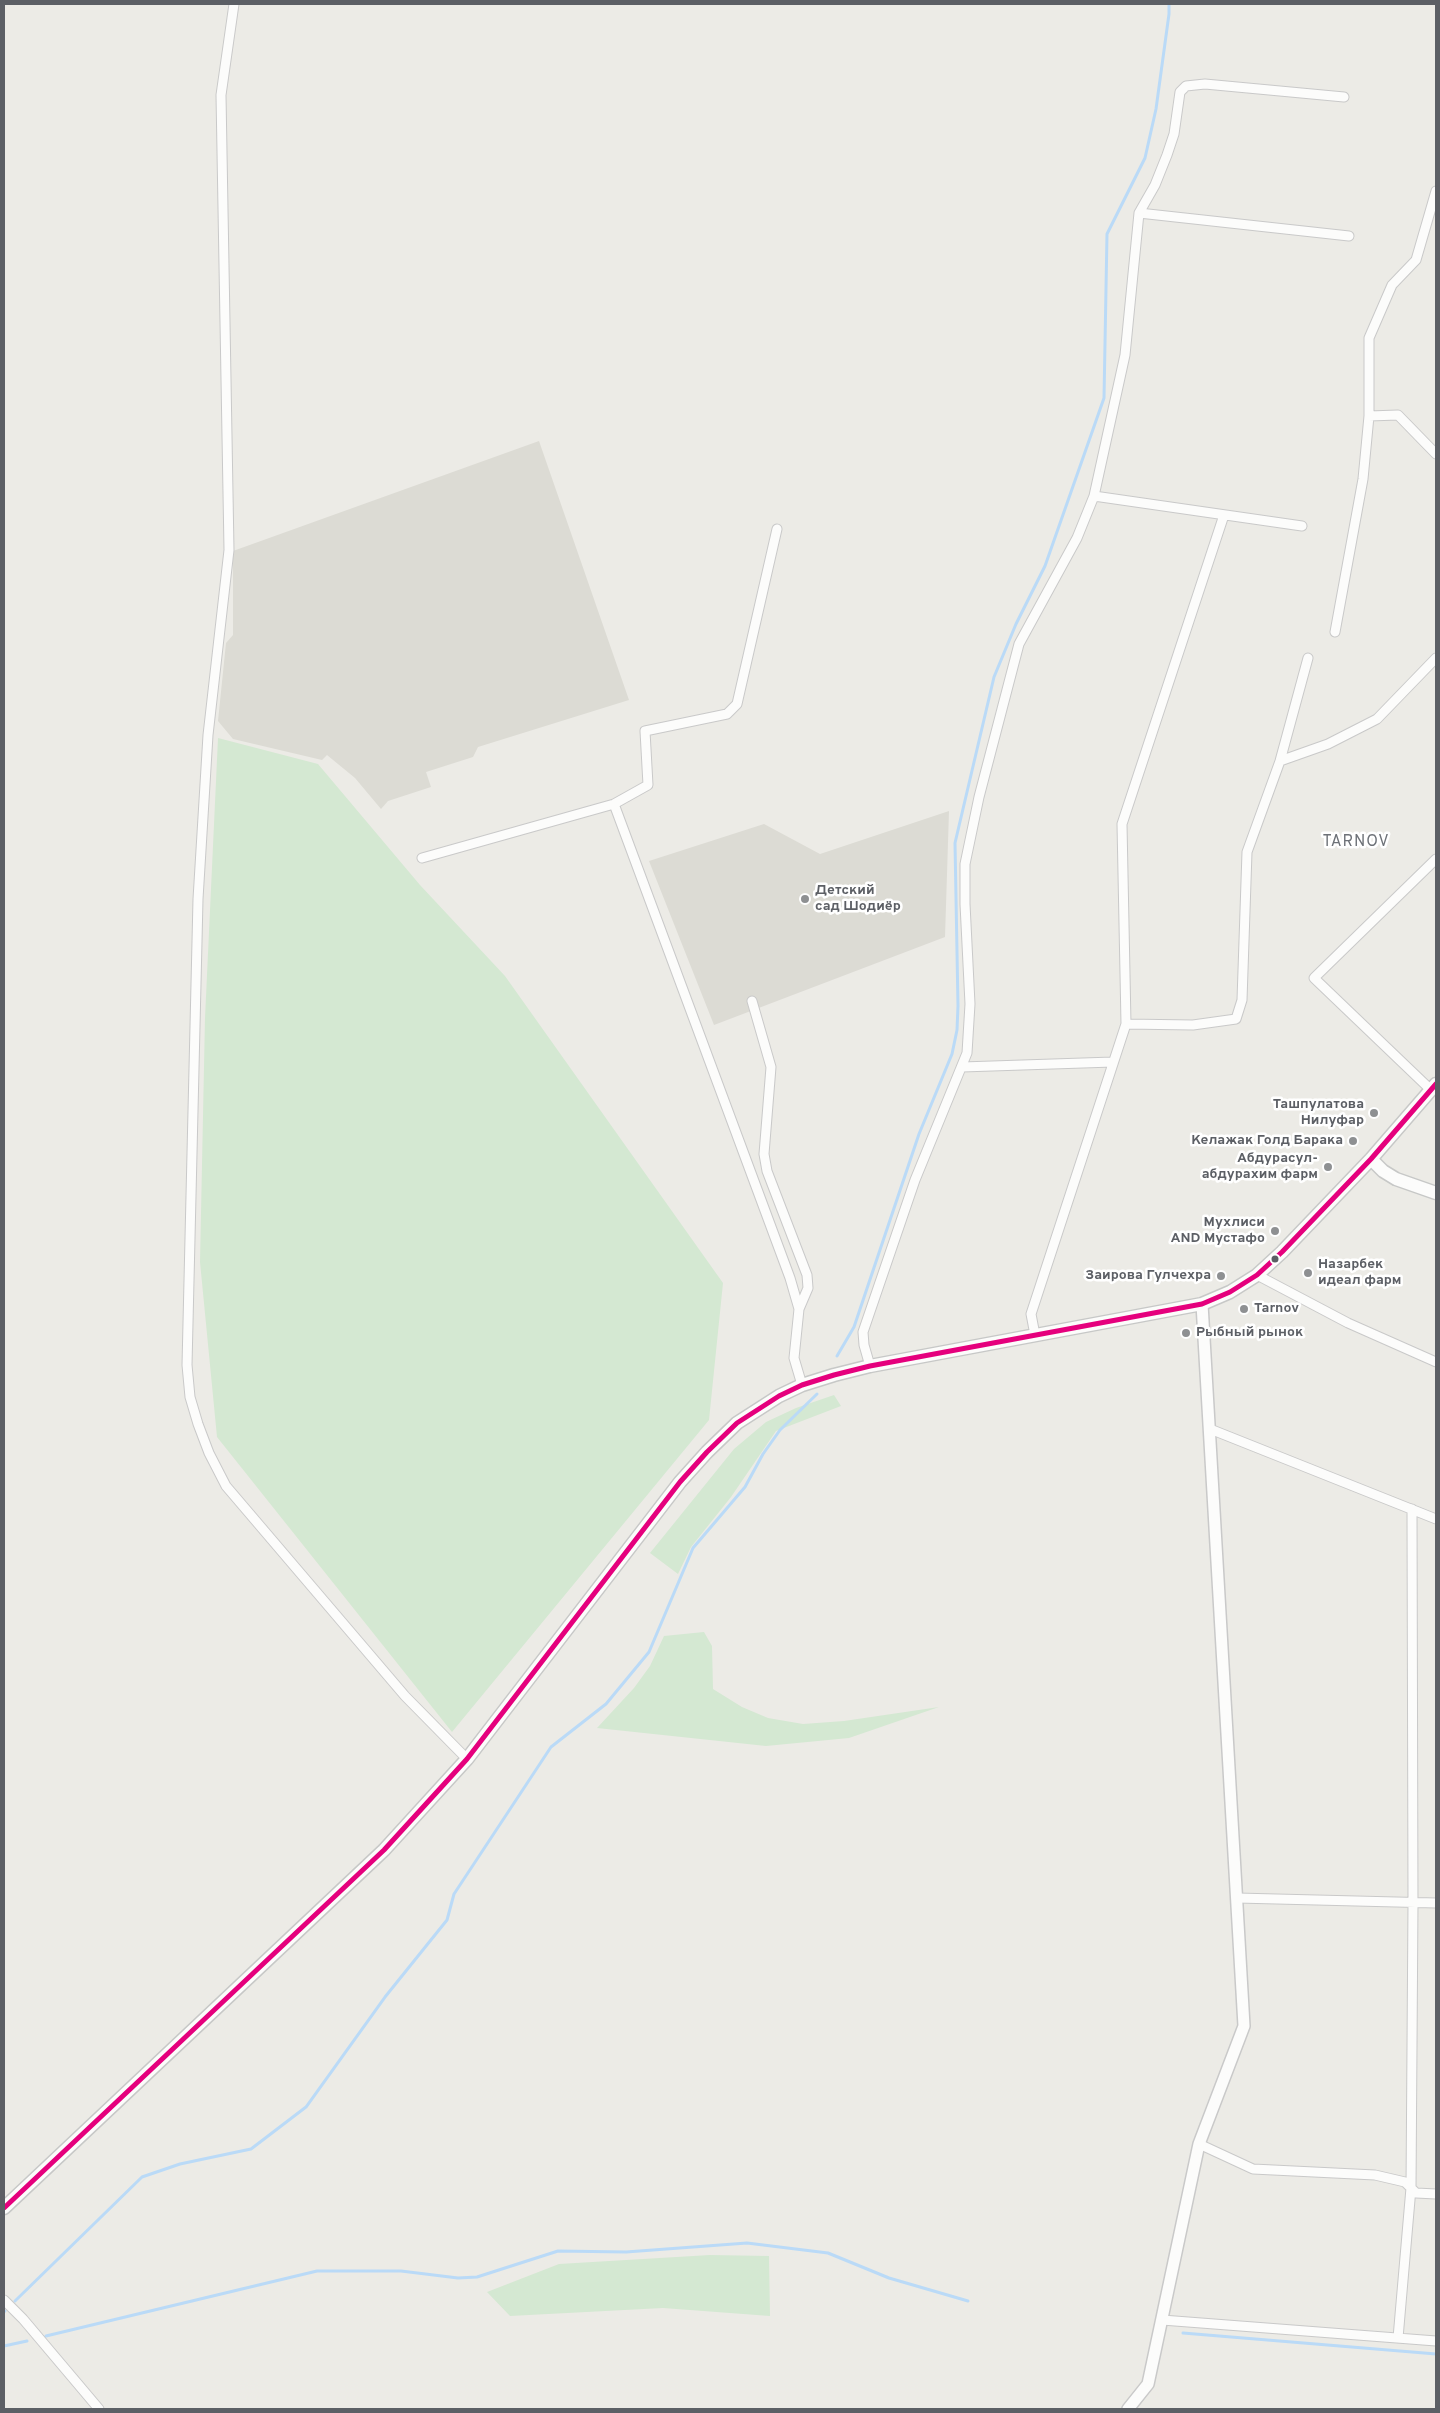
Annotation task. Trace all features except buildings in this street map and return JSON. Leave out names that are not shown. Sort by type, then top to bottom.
[{"type":"main road","points":[[4,2208],[384,1850],[467,1759],[680,1482],[707,1452],[737,1424],[758,1408],[802,1385],[870,1366],[1202,1304],[1230,1292],[1257,1275],[1371,1159],[1434,1087]]},
{"type":"main road","points":[[1371,1159],[1396,1179],[1436,1192]]},
{"type":"street","points":[[234,4],[221,95],[229,550],[208,735],[198,899],[187,1365],[190,1397],[209,1453],[226,1486],[405,1696],[467,1759]]},
{"type":"street","points":[[870,1366],[864,1345],[863,1332],[915,1180],[962,1067],[969,1037],[970,1004],[964,904],[965,864],[979,797],[1019,644],[1077,538],[1094,496],[1125,355],[1139,213],[1155,185],[1167,155],[1174,134],[1179,96],[1186,86],[1205,84],[1344,97]]},
{"type":"street","points":[[1335,632],[1363,479],[1369,416],[1369,338],[1392,285],[1416,260],[1436,191]]},
{"type":"street","points":[[1139,213],[1349,236]]},
{"type":"street","points":[[1369,416],[1398,415],[1436,454]]},
{"type":"street","points":[[1094,496],[1302,526]]},
{"type":"street","points":[[1035,1335],[1031,1314],[1126,1024],[1122,824],[1224,515]]},
{"type":"street","points":[[422,858],[614,804],[648,785],[645,731],[727,714],[737,704],[776,529]]},
{"type":"street","points":[[1126,1024],[1194,1025],[1236,1019],[1242,1000],[1247,852],[1280,761],[1308,658]]},
{"type":"street","points":[[1280,761],[1328,744],[1377,719],[1436,658]]},
{"type":"street","points":[[614,804],[790,1278],[799,1309]]},
{"type":"street","points":[[1434,1087],[1314,978],[1436,859]]},
{"type":"street","points":[[752,1000],[770,1067],[764,1154],[767,1171],[807,1275],[808,1288],[799,1309],[794,1358],[802,1385]]},
{"type":"street","points":[[962,1067],[1114,1062]]},
{"type":"street","points":[[1257,1275],[1348,1323],[1436,1362]]},
{"type":"street","points":[[1128,2409],[1148,2384],[1199,2144],[1244,2026],[1202,1304]]},
{"type":"street","points":[[1210,1429],[1436,1519]]},
{"type":"street","points":[[1398,2338],[1411,2188],[1413,1903],[1412,1509]]},
{"type":"street","points":[[1237,1898],[1436,1903]]},
{"type":"street","points":[[1199,2144],[1253,2170],[1375,2175],[1405,2182],[1416,2193],[1436,2194]]},
{"type":"street","points":[[4,2300],[23,2319],[99,2409]]},
{"type":"street","points":[[1162,2320],[1436,2341]]},
{"type":"shaded area","points":[[539,441],[629,700],[478,747],[473,757],[426,772],[431,787],[388,801],[381,809],[355,778],[327,755],[322,760],[233,739],[218,721],[226,643],[233,635],[233,551]]},
{"type":"shaded area","name":"Детский сад Шодиёр","points":[[949,811],[945,937],[714,1025],[649,861],[764,824],[820,854]]},
{"type":"green space","points":[[218,738],[318,764],[420,885],[505,976],[723,1283],[709,1420],[452,1732],[217,1437],[200,1262],[205,1018]]},
{"type":"green space","points":[[834,1395],[841,1406],[776,1431],[731,1497],[691,1547],[678,1574],[650,1553],[734,1449],[766,1422],[796,1408]]},
{"type":"green space","points":[[704,1632],[712,1646],[713,1689],[742,1707],[768,1718],[803,1724],[844,1721],[939,1707],[849,1738],[766,1746],[597,1728],[634,1688],[650,1666],[664,1636]]},
{"type":"green space","points":[[710,2255],[769,2256],[770,2316],[663,2308],[510,2316],[487,2292],[559,2264]]},
{"type":"waterway","points":[[837,1356],[854,1327],[919,1134],[952,1054],[957,1030],[958,1006],[955,843],[994,677],[1016,624],[1045,566],[1104,398],[1107,234],[1145,158],[1156,109],[1169,4]]},
{"type":"waterway","points":[[15,2301],[142,2177],[180,2164],[251,2149],[306,2107],[385,1997],[447,1920],[454,1894],[551,1747],[606,1704],[649,1652],[693,1548],[745,1487],[763,1454],[780,1430],[817,1394]]},
{"type":"waterway","points":[[46,2336],[317,2271],[401,2271],[458,2278],[477,2277],[558,2251],[626,2252],[747,2243],[828,2253],[889,2278],[968,2301]]},
{"type":"waterway","points":[[1183,2333],[1436,2354]]},
{"type":"waterway","points":[[4,2346],[27,2341]]},
{"type":"transit line","points":[[4,2208],[384,1850],[467,1759],[680,1482],[737,1423],[779,1396],[802,1385],[834,1375],[870,1366],[1202,1304],[1230,1292],[1257,1275],[1282,1252],[1371,1159],[1436,1084]]},
{"type":"place","name":"Детский сад Шодиёр","points":[[805,899]]},
{"type":"place","name":"Ташпулатова Нилуфар","points":[[1374,1113]]},
{"type":"place","name":"Келажак Голд Барака","points":[[1353,1141]]},
{"type":"place","name":"Абдурасул- абдурахим фарм","points":[[1328,1167]]},
{"type":"place","name":"Мухлиси AND Мустафо","points":[[1275,1231]]},
{"type":"place","name":"Назарбек идеал фарм","points":[[1308,1273]]},
{"type":"place","name":"Заирова Гулчехра","points":[[1221,1276]]},
{"type":"place","name":"Tarnov","points":[[1244,1309]]},
{"type":"place","name":"Рыбный рынок","points":[[1186,1333]]},
{"type":"district","name":"TARNOV","points":[[1356,843]]}]
